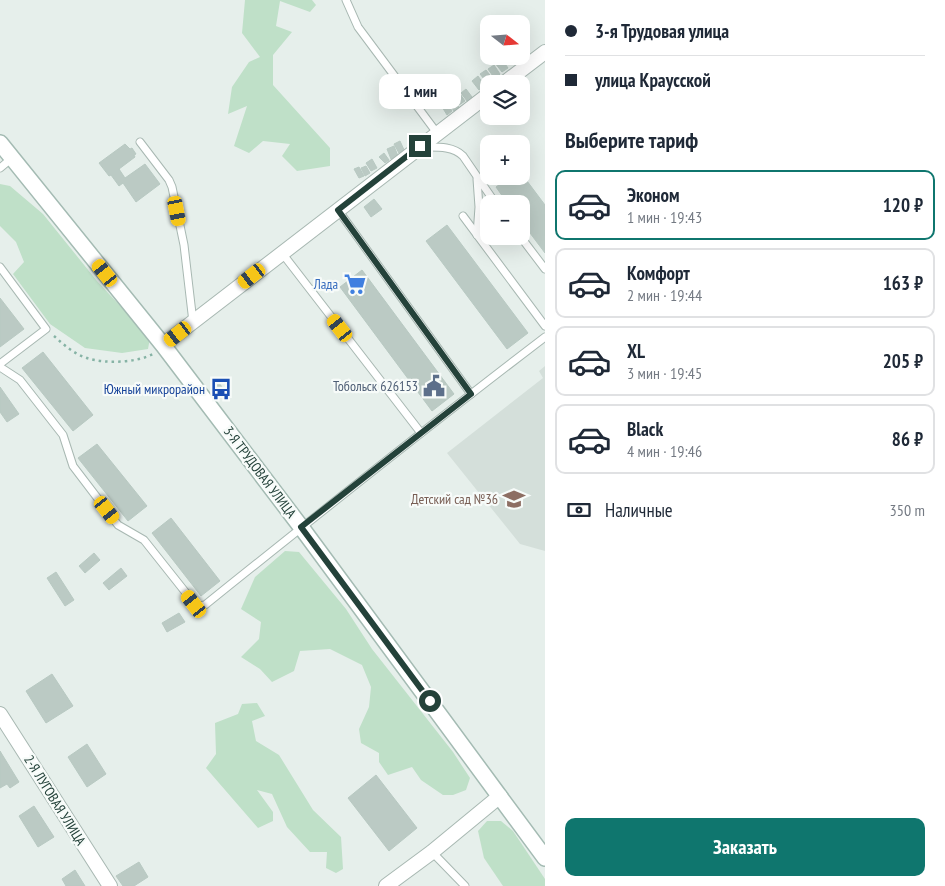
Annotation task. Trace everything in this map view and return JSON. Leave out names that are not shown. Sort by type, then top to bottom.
[{"type":"street","points":[[515,75],[545,52]]},
{"type":"street","points":[[163,345],[480,101]]},
{"type":"street","name":"3-Я ТРУДОВАЯ УЛИЦА","points":[[0,143],[6,163],[163,345],[301,527],[545,858]]},
{"type":"street","name":"2-Я ЛУГОВАЯ УЛИЦА","points":[[0,714],[110,886]]},
{"type":"street","points":[[386,886],[432,852],[500,796]]},
{"type":"lane","points":[[346,0],[358,27],[437,133]]},
{"type":"lane","points":[[140,142],[169,180],[172,187],[184,245],[193,322]]},
{"type":"lane","points":[[420,146],[450,148],[458,151],[490,195]]},
{"type":"lane","points":[[477,177],[479,207],[477,236]]},
{"type":"lane","points":[[338,210],[471,394]]},
{"type":"lane","points":[[463,216],[545,326]]},
{"type":"lane","points":[[527,245],[545,269]]},
{"type":"lane","points":[[282,254],[421,433]]},
{"type":"lane","points":[[0,267],[46,328],[0,366],[20,380],[63,435],[73,466],[118,525],[144,540],[194,604],[199,606],[204,605],[545,337]]},
{"type":"lane","points":[[432,852],[465,886]]},
{"type":"path","points":[[46,328],[62,344],[76,353],[88,359],[100,361],[115,362],[144,358],[152,355],[163,345]]},
{"type":"shaded area","name":"Детский сад №36","points":[[545,366],[545,551],[520,544],[447,453],[543,378],[539,371]]},
{"type":"green space","points":[[245,0],[312,0],[316,5],[310,12],[280,1],[276,26],[292,32],[273,55],[273,85],[330,148],[330,166],[297,171],[282,156],[290,144],[263,141],[249,153],[234,146],[247,106],[228,114],[232,87],[249,62],[260,57],[242,33]]},
{"type":"green space","points":[[0,184],[10,186],[43,214],[97,281],[150,338],[148,349],[122,353],[85,348],[50,324],[13,274],[24,262],[16,242],[0,226]]},
{"type":"green space","points":[[285,551],[299,552],[346,609],[372,649],[453,752],[470,778],[466,790],[453,795],[443,795],[421,780],[412,767],[388,775],[379,762],[379,753],[361,743],[359,729],[369,707],[371,687],[362,665],[330,649],[300,651],[294,671],[272,682],[260,669],[241,657],[259,639],[261,622],[241,609],[255,577]]},
{"type":"green space","points":[[257,703],[265,716],[252,721],[256,741],[279,755],[313,810],[341,837],[343,869],[336,873],[326,868],[327,852],[310,852],[287,827],[272,794],[257,790],[273,812],[273,821],[258,828],[206,768],[216,754],[215,723],[238,714],[242,704]]},
{"type":"green space","points":[[487,821],[501,821],[513,831],[545,879],[545,886],[503,886],[484,858],[478,831]]},
{"type":"building","points":[[494,65],[500,74],[492,75],[488,69]]},
{"type":"building","points":[[497,65],[506,65],[508,68],[502,72]]},
{"type":"building","points":[[486,70],[490,75],[481,75]]},
{"type":"building","points":[[478,76],[480,79],[480,89],[479,90],[472,81]]},
{"type":"building","points":[[466,89],[472,97],[467,101],[461,93]]},
{"type":"building","points":[[458,91],[465,101],[459,105],[452,95]]},
{"type":"building","points":[[452,98],[459,107],[454,111],[447,101]]},
{"type":"building","points":[[446,101],[452,111],[447,115],[441,105]]},
{"type":"building","points":[[400,141],[405,152],[400,155],[394,144]]},
{"type":"building","points":[[125,144],[130,149],[132,148],[136,154],[134,155],[135,157],[119,169],[125,178],[145,164],[160,184],[136,202],[123,183],[119,186],[99,163]]},
{"type":"building","points":[[394,146],[398,156],[391,159],[387,149]]},
{"type":"building","points":[[384,153],[389,160],[385,163],[379,157]]},
{"type":"building","points":[[372,159],[377,168],[371,171],[366,163]]},
{"type":"building","points":[[366,166],[370,173],[365,176],[361,168]]},
{"type":"building","points":[[359,167],[364,176],[359,178],[354,169]]},
{"type":"building","points":[[499,185],[530,185],[545,205],[545,253],[530,233],[530,195],[502,195],[496,187]]},
{"type":"building","points":[[374,199],[382,209],[371,217],[364,207]]},
{"type":"building","points":[[447,225],[528,333],[507,349],[426,241]]},
{"type":"building","points":[[362,270],[454,394],[432,411],[340,287]]},
{"type":"building","points":[[0,298],[24,329],[0,347]]},
{"type":"building","points":[[43,352],[93,415],[73,431],[22,368]]},
{"type":"building","points":[[219,383],[225,391],[221,393],[216,386]]},
{"type":"building","points":[[0,387],[19,414],[7,422],[0,412]]},
{"type":"building","points":[[97,444],[147,506],[128,521],[78,458]]},
{"type":"building","points":[[171,518],[220,581],[201,596],[152,533]]},
{"type":"building","points":[[94,553],[100,560],[85,573],[79,566]]},
{"type":"building","points":[[121,568],[127,576],[109,590],[103,583]]},
{"type":"building","points":[[56,572],[74,600],[65,606],[47,578]]},
{"type":"building","points":[[179,613],[185,622],[167,632],[162,623]]},
{"type":"building","points":[[52,674],[73,706],[46,723],[26,691]]},
{"type":"building","points":[[87,744],[106,774],[87,787],[68,757]]},
{"type":"building","points":[[0,751],[19,782],[10,788],[7,784],[0,788]]},
{"type":"building","points":[[376,775],[417,828],[389,851],[348,798]]},
{"type":"building","points":[[34,806],[54,837],[38,847],[19,816]]},
{"type":"building","points":[[139,862],[148,877],[134,886],[123,886],[116,876]]},
{"type":"building","points":[[75,870],[85,886],[66,886],[62,879]]},
{"type":"place","name":"Лада","points":[[355,284]]},
{"type":"place","name":"Тобольск 626153","points":[[434,386]]},
{"type":"place","name":"Южный микрорайон","points":[[221,389]]},
{"type":"place","name":"Детский сад №36","points":[[514,499]]},
{"type":"route","points":[[420,146],[338,210],[471,394],[301,527],[430,701]]}]
